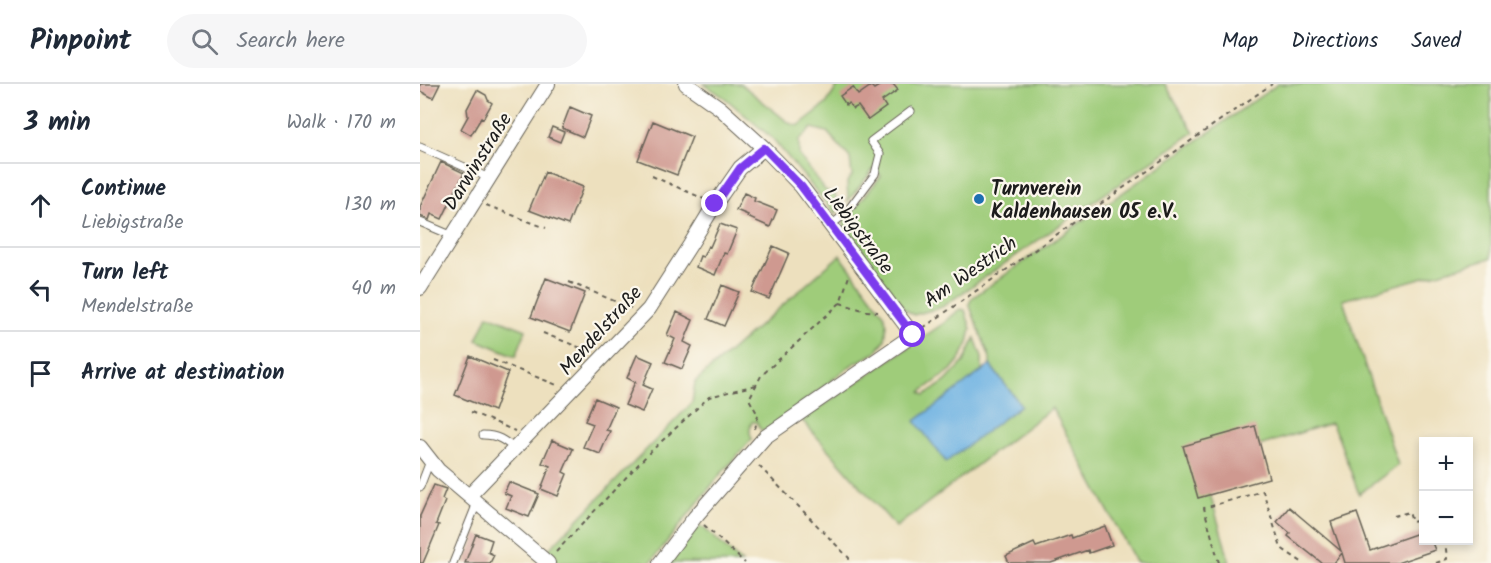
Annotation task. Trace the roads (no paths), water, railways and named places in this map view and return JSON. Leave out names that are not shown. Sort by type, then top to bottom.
[{"type":"street","name":"Darwinstraße","points":[[420,288],[548,84]]},
{"type":"street","name":"Liebigstraße","points":[[660,563],[695,517],[765,436],[913,335],[801,186],[720,108],[686,84]]},
{"type":"street","name":"Mendelstraße","points":[[473,500],[515,449],[645,314],[740,168],[764,148]]},
{"type":"street","points":[[420,447],[438,470],[547,562]]},
{"type":"lane","points":[[831,225],[845,214],[875,174],[880,154],[871,141],[911,111]]},
{"type":"lane","points":[[420,147],[489,178]]},
{"type":"lane","points":[[420,222],[453,236]]},
{"type":"lane","points":[[483,435],[499,437],[515,449]]},
{"type":"lane","points":[[420,487],[430,461]]},
{"type":"lane","points":[[453,563],[473,500]]},
{"type":"water","points":[[990,365],[1021,405],[946,462],[915,421]]},
{"type":"place","name":"Turnverein Kaldenhausen 05 e.V.","points":[[979,199]]}]
